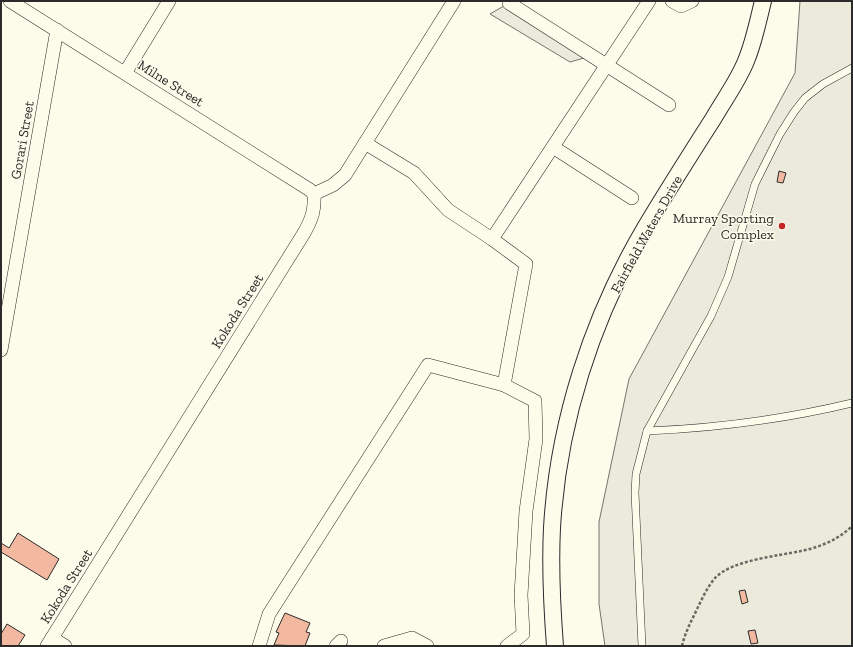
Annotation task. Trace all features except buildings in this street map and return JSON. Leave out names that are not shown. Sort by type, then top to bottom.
[{"type":"street","name":"Milne Street","points":[[10,1],[310,190],[314,194]]},
{"type":"street","points":[[124,73],[169,1]]},
{"type":"street","points":[[314,194],[340,180],[365,143],[454,1]]},
{"type":"street","points":[[492,239],[649,1]]},
{"type":"street","points":[[672,1],[681,6],[692,1]]},
{"type":"street","name":"Fairfield Waters Drive","points":[[555,646],[551,594],[552,527],[560,462],[571,404],[591,342],[612,291],[644,230],[731,90],[746,61],[763,1]]},
{"type":"street","points":[[509,3],[669,105]]},
{"type":"street","name":"Gorari Street","points":[[1,350],[57,30]]},
{"type":"street","points":[[365,143],[414,173],[448,210],[492,239],[526,264],[504,385]]},
{"type":"street","points":[[553,147],[632,198]]},
{"type":"street","name":"Kokoda Street","points":[[50,642],[304,234],[313,218],[315,207],[314,194]]},
{"type":"street","points":[[259,646],[268,614],[428,365],[504,385],[535,401],[536,439],[526,511],[521,595],[523,634],[507,646]]},
{"type":"street","points":[[384,646],[412,638],[427,646]]},
{"type":"street","points":[[50,642],[65,646]]},
{"type":"lane","points":[[642,646],[635,493],[636,474],[647,432],[711,316],[728,277],[755,184],[780,134],[794,112],[806,98],[823,84],[852,68]]},
{"type":"lane","points":[[647,432],[748,424],[806,414],[852,403]]},
{"type":"path","points":[[682,646],[692,620],[708,588],[715,578],[722,572],[745,564],[816,548],[845,534],[852,526]]},
{"type":"shaded area","name":"Murray Sporting Complex","points":[[800,1],[852,1],[852,646],[605,646],[599,604],[599,522],[629,379],[795,73]]},
{"type":"shaded area","points":[[509,3],[591,56],[570,62],[490,14]]},
{"type":"place","name":"Murray Sporting Complex","points":[[782,226]]}]
